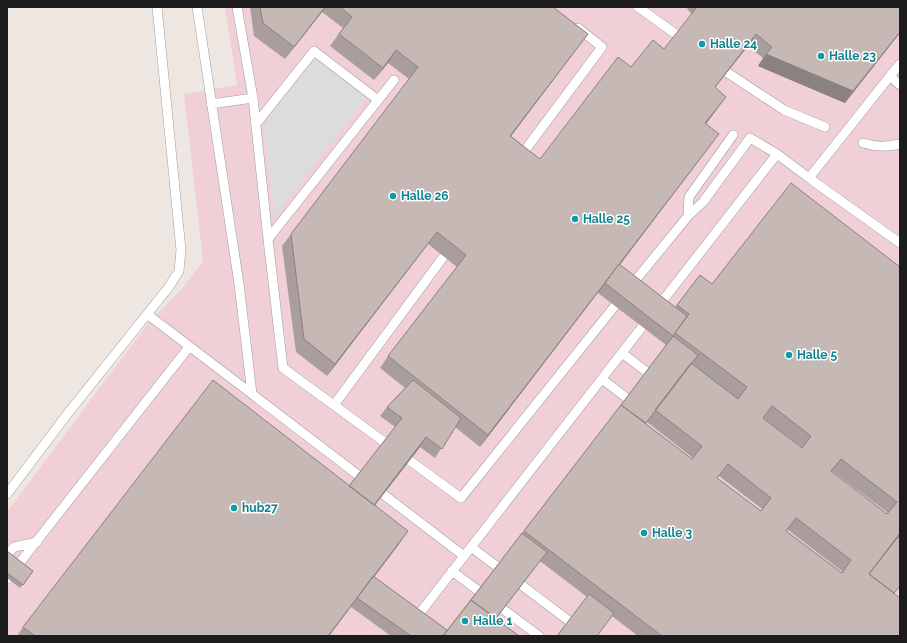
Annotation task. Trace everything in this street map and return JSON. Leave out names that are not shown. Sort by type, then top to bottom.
[{"type":"lane","points":[[7,494],[179,271],[181,250],[157,7]]},
{"type":"lane","points":[[197,7],[239,284],[252,394]]},
{"type":"lane","points":[[237,7],[254,98],[283,368],[461,498],[688,216],[703,202],[750,138],[777,154],[900,243]]},
{"type":"lane","points":[[638,7],[677,35]]},
{"type":"lane","points":[[518,160],[602,47],[568,20]]},
{"type":"lane","points":[[256,124],[314,51],[378,100]]},
{"type":"lane","points":[[809,178],[900,64]]},
{"type":"lane","points":[[728,73],[784,110],[825,127]]},
{"type":"lane","points":[[890,76],[900,85]]},
{"type":"lane","points":[[268,239],[394,80]]},
{"type":"lane","points":[[211,104],[254,98]]},
{"type":"lane","points":[[688,216],[689,197],[733,135]]},
{"type":"lane","points":[[863,143],[875,147],[886,147],[900,144]]},
{"type":"lane","points":[[402,636],[777,154]]},
{"type":"lane","points":[[334,405],[444,256]]},
{"type":"lane","points":[[147,314],[464,556]]},
{"type":"lane","points":[[7,579],[189,347]]},
{"type":"lane","points":[[622,353],[666,387]]},
{"type":"lane","points":[[602,379],[646,413]]},
{"type":"lane","points":[[7,555],[14,547],[37,542]]},
{"type":"lane","points":[[471,547],[588,636]]},
{"type":"lane","points":[[452,571],[539,636]]},
{"type":"shaded area","points":[[225,7],[900,7],[900,636],[7,636],[7,512],[148,323],[181,290],[203,261],[184,94],[237,85]]},
{"type":"shaded area","points":[[315,58],[367,96],[274,217],[264,124]]},
{"type":"building","points":[[260,7],[325,7],[294,47],[263,23]]},
{"type":"building","points":[[340,7],[553,7],[588,34],[510,136],[540,159],[618,57],[631,67],[653,40],[664,49],[697,7],[900,7],[900,32],[853,91],[766,54],[772,47],[756,34],[715,87],[726,97],[705,123],[719,134],[488,435],[388,356],[466,255],[437,232],[335,364],[304,339],[291,234],[418,67],[396,50],[383,68],[339,34],[352,17]]},
{"type":"building","points":[[791,183],[900,267],[900,533],[869,574],[900,598],[900,636],[662,636],[524,531],[621,405],[692,459],[702,446],[655,410],[691,363],[738,399],[747,387],[675,333],[689,314],[677,305],[700,275],[712,284]],"holes":[[[772,406],[811,436],[802,448],[763,418]],[[841,459],[897,502],[887,514],[831,471]],[[728,464],[771,498],[761,511],[717,478]],[[796,518],[851,560],[842,573],[786,531]]]},
{"type":"building","points":[[619,264],[687,316],[673,336],[605,283]]},
{"type":"building","points":[[673,336],[698,355],[646,423],[621,405]]},
{"type":"building","name":"hub27","points":[[213,380],[408,531],[328,636],[35,636],[23,627]]},
{"type":"building","points":[[413,380],[461,418],[442,449],[426,437],[374,505],[349,486],[402,418],[387,407]]},
{"type":"building","points":[[522,533],[547,552],[496,618],[471,600]]},
{"type":"building","points":[[898,537],[900,538],[900,586],[894,593],[869,574]]},
{"type":"building","points":[[7,551],[33,571],[23,585],[7,573]]},
{"type":"building","points":[[373,576],[447,630],[443,636],[411,636],[357,598]]},
{"type":"building","points":[[589,594],[614,613],[597,636],[557,636]]},
{"type":"building","points":[[471,600],[519,636],[443,636]]},
{"type":"place","name":"Halle 24","points":[[702,44]]},
{"type":"place","name":"Halle 23","points":[[821,56]]},
{"type":"place","name":"Halle 26","points":[[393,196]]},
{"type":"place","name":"Halle 25","points":[[575,219]]},
{"type":"place","name":"Halle 5","points":[[789,355]]},
{"type":"place","name":"hub27","points":[[234,508]]},
{"type":"place","name":"Halle 3","points":[[644,533]]},
{"type":"place","name":"Halle 1","points":[[465,621]]}]
